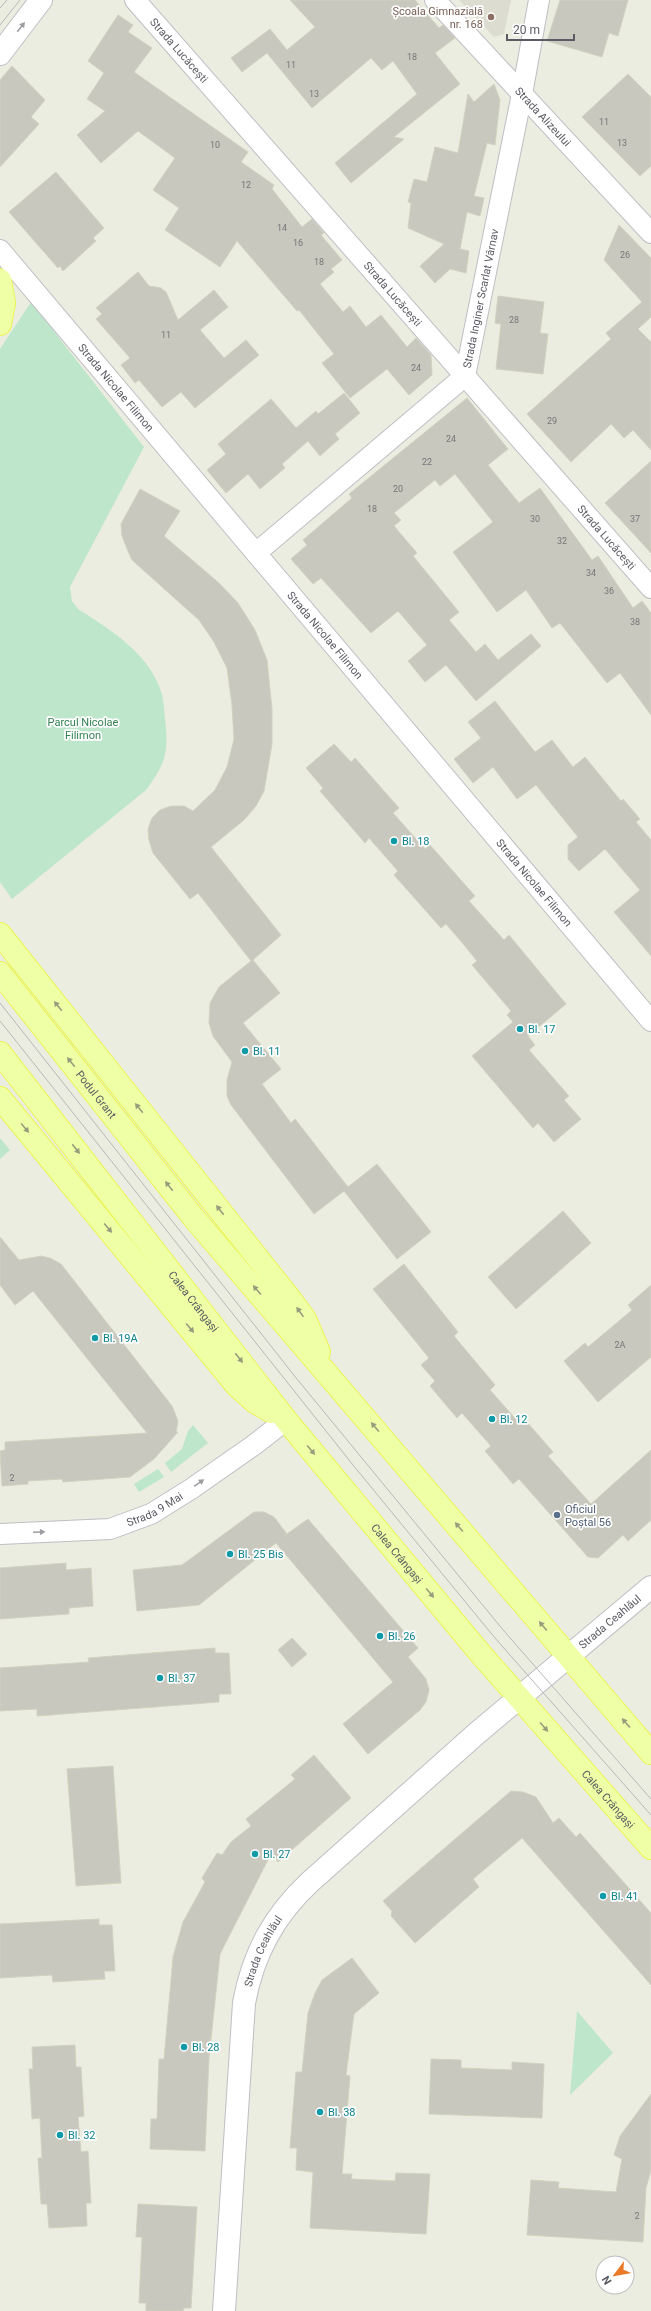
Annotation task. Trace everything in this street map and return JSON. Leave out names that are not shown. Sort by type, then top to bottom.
[{"type":"main road","points":[[0,280],[2,313]]},
{"type":"main road","points":[[0,934],[291,1300],[305,1319],[329,1373],[651,1753]]},
{"type":"main road","name":"Podul Grant","points":[[0,973],[193,1217],[329,1373]]},
{"type":"main road","name":"Calea Crângași","points":[[0,1053],[155,1249],[286,1420],[518,1698],[651,1848]]},
{"type":"main road","points":[[0,1098],[238,1386],[255,1402],[286,1420]]},
{"type":"street","points":[[0,54],[41,0]]},
{"type":"street","name":"Strada Lucăcești","points":[[136,0],[651,588]]},
{"type":"street","name":"Strada Alizeului","points":[[435,0],[651,233]]},
{"type":"street","name":"Strada Inginer Scarlat Vârnav","points":[[256,553],[465,376],[522,94],[539,0]]},
{"type":"street","name":"Strada Nicolae Filimon","points":[[0,250],[651,1021]]},
{"type":"street","name":"Strada 9 Mai","points":[[0,1534],[110,1529],[151,1514],[191,1490],[286,1420]]},
{"type":"street","name":"Strada Ceahlăul","points":[[224,2311],[244,2003],[255,1959],[271,1926],[296,1894],[518,1698],[651,1587]]},
{"type":"shaded area","name":"Școala Gimnazială nr. 168","points":[[459,0],[511,0],[504,34],[494,37]]},
{"type":"green space","name":"Parcul Nicolae Filimon","points":[[31,302],[144,447],[70,587],[72,601],[78,609],[128,644],[148,667],[162,694],[167,740],[162,764],[153,781],[146,790],[12,899],[0,882],[0,349]]},
{"type":"green space","points":[[0,1138],[10,1150],[0,1159]]},
{"type":"green space","points":[[193,1425],[208,1443],[171,1472],[165,1463],[182,1449],[188,1431]]},
{"type":"green space","points":[[158,1469],[164,1477],[139,1492],[134,1484]]},
{"type":"green space","points":[[577,2011],[613,2053],[570,2095]]},
{"type":"building","points":[[290,0],[415,0],[439,28],[443,25],[455,38],[435,53],[460,84],[394,137],[404,139],[351,183],[335,163],[417,94],[393,61],[382,70],[371,58],[312,108],[267,53],[242,72],[231,58],[270,29],[287,50],[315,27]]},
{"type":"building","points":[[560,0],[628,0],[618,36],[609,33],[602,57],[547,41]]},
{"type":"building","points":[[118,15],[133,25],[128,32],[152,48],[134,72],[248,152],[241,162],[274,185],[272,189],[302,227],[312,219],[324,233],[321,235],[342,260],[331,269],[334,272],[320,284],[343,312],[350,306],[366,327],[381,315],[407,347],[416,338],[431,355],[432,375],[409,395],[387,369],[350,398],[322,363],[334,354],[299,310],[297,311],[237,241],[220,267],[165,230],[179,208],[153,190],[175,158],[138,131],[101,163],[77,135],[105,111],[87,99],[104,73],[88,61]]},
{"type":"building","points":[[12,66],[45,100],[31,117],[39,124],[0,167],[0,80]]},
{"type":"building","points":[[628,74],[651,97],[651,166],[640,176],[582,117]]},
{"type":"building","points":[[494,84],[500,100],[495,145],[487,143],[474,196],[484,198],[480,216],[467,212],[460,249],[469,251],[466,273],[450,269],[435,283],[420,266],[444,244],[408,228],[411,203],[408,202],[414,179],[427,182],[435,147],[458,153],[468,94],[474,102]]},
{"type":"building","points":[[56,172],[104,228],[93,238],[96,241],[63,271],[60,266],[58,268],[9,212]]},
{"type":"building","points":[[619,225],[651,258],[651,317],[638,329],[651,342],[651,450],[633,430],[624,438],[611,424],[571,462],[527,414],[611,339],[606,333],[642,302],[604,260]]},
{"type":"building","points":[[138,272],[149,286],[161,288],[166,292],[178,320],[214,290],[228,307],[200,330],[224,358],[246,340],[259,355],[195,408],[181,392],[162,407],[139,380],[135,383],[121,365],[130,358],[96,319],[102,314],[96,308]]},
{"type":"building","points":[[498,296],[544,302],[540,333],[548,334],[543,374],[496,369],[501,324],[495,323]]},
{"type":"building","points":[[344,393],[360,413],[335,434],[339,439],[320,456],[308,441],[282,464],[285,468],[260,489],[248,474],[226,493],[207,470],[226,454],[218,444],[271,399],[296,428],[316,411],[318,414]]},
{"type":"building","points":[[467,398],[508,449],[488,465],[519,503],[540,488],[592,560],[598,556],[633,608],[642,601],[651,613],[651,715],[620,673],[607,683],[560,623],[552,628],[526,590],[497,612],[453,552],[493,522],[455,474],[440,486],[435,480],[394,513],[401,520],[394,526],[417,553],[413,556],[459,612],[449,620],[476,652],[485,644],[498,660],[531,634],[541,646],[476,701],[446,665],[425,682],[408,661],[427,645],[398,611],[371,633],[321,578],[313,584],[291,559],[307,545],[303,540],[352,498],[349,494]]},
{"type":"building","points":[[651,461],[651,553],[605,503]]},
{"type":"building","points":[[140,489],[180,511],[164,536],[219,583],[238,603],[255,630],[267,660],[272,709],[272,744],[264,791],[256,806],[244,820],[211,847],[281,935],[253,960],[280,993],[243,1023],[281,1069],[262,1084],[291,1123],[295,1119],[348,1187],[377,1164],[431,1232],[397,1259],[344,1191],[314,1214],[231,1105],[227,1096],[227,1080],[232,1062],[213,1036],[209,1023],[210,1003],[219,987],[251,961],[198,893],[190,899],[153,853],[149,840],[148,829],[152,818],[160,810],[171,806],[184,806],[193,811],[215,790],[227,767],[234,739],[232,705],[227,668],[214,642],[199,620],[132,560],[122,536],[121,524]]},
{"type":"building","points":[[495,701],[535,752],[552,740],[573,767],[585,757],[621,801],[623,799],[640,819],[636,822],[651,840],[651,956],[614,912],[640,890],[605,849],[579,871],[568,859],[568,845],[578,837],[536,785],[517,799],[493,767],[473,783],[454,759],[481,738],[468,722]]},
{"type":"building","points":[[334,744],[351,762],[355,758],[399,808],[393,813],[425,849],[430,845],[475,896],[469,901],[504,940],[509,935],[566,1004],[528,1036],[535,1045],[529,1050],[569,1096],[564,1100],[581,1119],[554,1142],[538,1123],[533,1128],[472,1056],[513,1022],[507,1015],[511,1011],[472,965],[477,961],[460,940],[446,924],[441,928],[394,875],[398,871],[369,838],[365,843],[320,791],[323,788],[306,768]]},
{"type":"building","points":[[563,1211],[591,1243],[516,1309],[488,1277]]},
{"type":"building","points":[[0,1237],[19,1260],[41,1256],[50,1258],[61,1264],[172,1406],[178,1421],[176,1432],[178,1432],[154,1459],[130,1477],[63,1482],[62,1479],[28,1481],[28,1484],[2,1486],[0,1451],[5,1450],[5,1442],[147,1433],[33,1291],[15,1305],[0,1285]]},
{"type":"building","points":[[404,1264],[458,1332],[454,1336],[495,1385],[490,1390],[521,1425],[526,1421],[553,1452],[548,1456],[591,1504],[651,1450],[651,1520],[628,1541],[623,1535],[598,1558],[588,1557],[519,1479],[513,1484],[485,1451],[491,1446],[462,1413],[457,1418],[430,1386],[435,1381],[421,1365],[429,1358],[373,1289]]},
{"type":"building","points":[[651,1285],[651,1357],[598,1402],[564,1361],[585,1343],[588,1347],[632,1310],[628,1305]]},
{"type":"building","name":"Bl. 26","points":[[254,1512],[264,1512],[274,1517],[287,1534],[308,1519],[418,1648],[408,1657],[426,1679],[429,1690],[426,1702],[420,1710],[368,1754],[343,1724],[393,1682],[276,1543],[199,1605],[137,1611],[133,1570],[182,1565]]},
{"type":"building","points":[[66,1563],[66,1570],[91,1568],[93,1606],[69,1608],[69,1614],[0,1619],[0,1568]]},
{"type":"building","points":[[292,1638],[307,1654],[292,1667],[278,1650]]},
{"type":"building","points":[[215,1648],[215,1653],[229,1653],[231,1694],[219,1694],[219,1702],[37,1716],[37,1709],[0,1711],[0,1668],[89,1662],[88,1658]]},
{"type":"building","points":[[314,1755],[351,1798],[278,1862],[272,1852],[220,1954],[209,2058],[205,2151],[150,2149],[151,2119],[157,2119],[159,2059],[164,2059],[173,1957],[183,1922],[205,1882],[202,1878],[217,1853],[222,1855],[231,1842],[251,1826],[246,1819],[295,1779],[291,1775]]},
{"type":"building","points":[[113,1766],[121,1883],[76,1886],[67,1769]]},
{"type":"building","points":[[511,1791],[523,1792],[536,1797],[553,1823],[559,1818],[576,1837],[580,1833],[651,1913],[651,1985],[522,1838],[473,1879],[479,1887],[415,1943],[391,1916],[392,1911],[383,1901]]},
{"type":"building","points":[[99,1919],[99,1925],[112,1925],[115,1971],[104,1971],[105,1979],[53,1982],[52,1975],[0,1978],[0,1924]]},
{"type":"building","name":"Bl. 38","points":[[352,1958],[379,1993],[354,2014],[346,2075],[350,2076],[342,2174],[352,2174],[351,2179],[395,2181],[396,2173],[430,2174],[426,2234],[310,2228],[313,2172],[296,2170],[297,2148],[290,2148],[296,2072],[302,2072],[308,2013],[315,1993],[322,1980]]},
{"type":"building","name":"Bl. 32","points":[[75,2045],[76,2067],[81,2067],[84,2116],[78,2117],[81,2152],[88,2151],[91,2203],[86,2203],[87,2226],[49,2228],[47,2204],[41,2204],[38,2158],[42,2158],[40,2118],[32,2119],[29,2069],[33,2069],[32,2047]]},
{"type":"building","points":[[431,2059],[461,2060],[461,2068],[512,2070],[512,2062],[544,2064],[542,2118],[429,2114]]},
{"type":"building","points":[[651,2094],[651,2170],[646,2188],[643,2242],[527,2235],[531,2180],[559,2182],[558,2188],[616,2192],[622,2159],[614,2155],[620,2136]]},
{"type":"building","points":[[138,2204],[197,2207],[191,2308],[184,2308],[183,2311],[146,2311],[146,2303],[139,2303],[142,2237],[136,2237]]},
{"type":"tram line","points":[[0,8],[7,0]]},
{"type":"tram line","points":[[0,25],[20,0]]},
{"type":"tram line","points":[[0,1003],[297,1379],[504,1631],[651,1799]]},
{"type":"tram line","points":[[0,1021],[353,1465],[495,1638],[651,1815]]},
{"type":"place","name":"Școala Gimnazială nr. 168","points":[[491,17]]},
{"type":"place","name":"Bl. 18","points":[[394,841]]},
{"type":"place","name":"Bl. 17","points":[[520,1029]]},
{"type":"place","name":"Bl. 11","points":[[245,1051]]},
{"type":"place","name":"Bl. 19A","points":[[95,1338]]},
{"type":"place","name":"Bl. 12","points":[[492,1419]]},
{"type":"place","name":"Oficiul Poștal 56","points":[[557,1515]]},
{"type":"place","name":"Bl. 25 Bis","points":[[230,1554]]},
{"type":"place","name":"Bl. 26","points":[[380,1636]]},
{"type":"place","name":"Bl. 37","points":[[160,1678]]},
{"type":"place","name":"Bl. 27","points":[[255,1854]]},
{"type":"place","name":"Bl. 41","points":[[603,1896]]},
{"type":"place","name":"Bl. 28","points":[[184,2047]]},
{"type":"place","name":"Bl. 38","points":[[320,2112]]},
{"type":"place","name":"Bl. 32","points":[[60,2135]]}]
